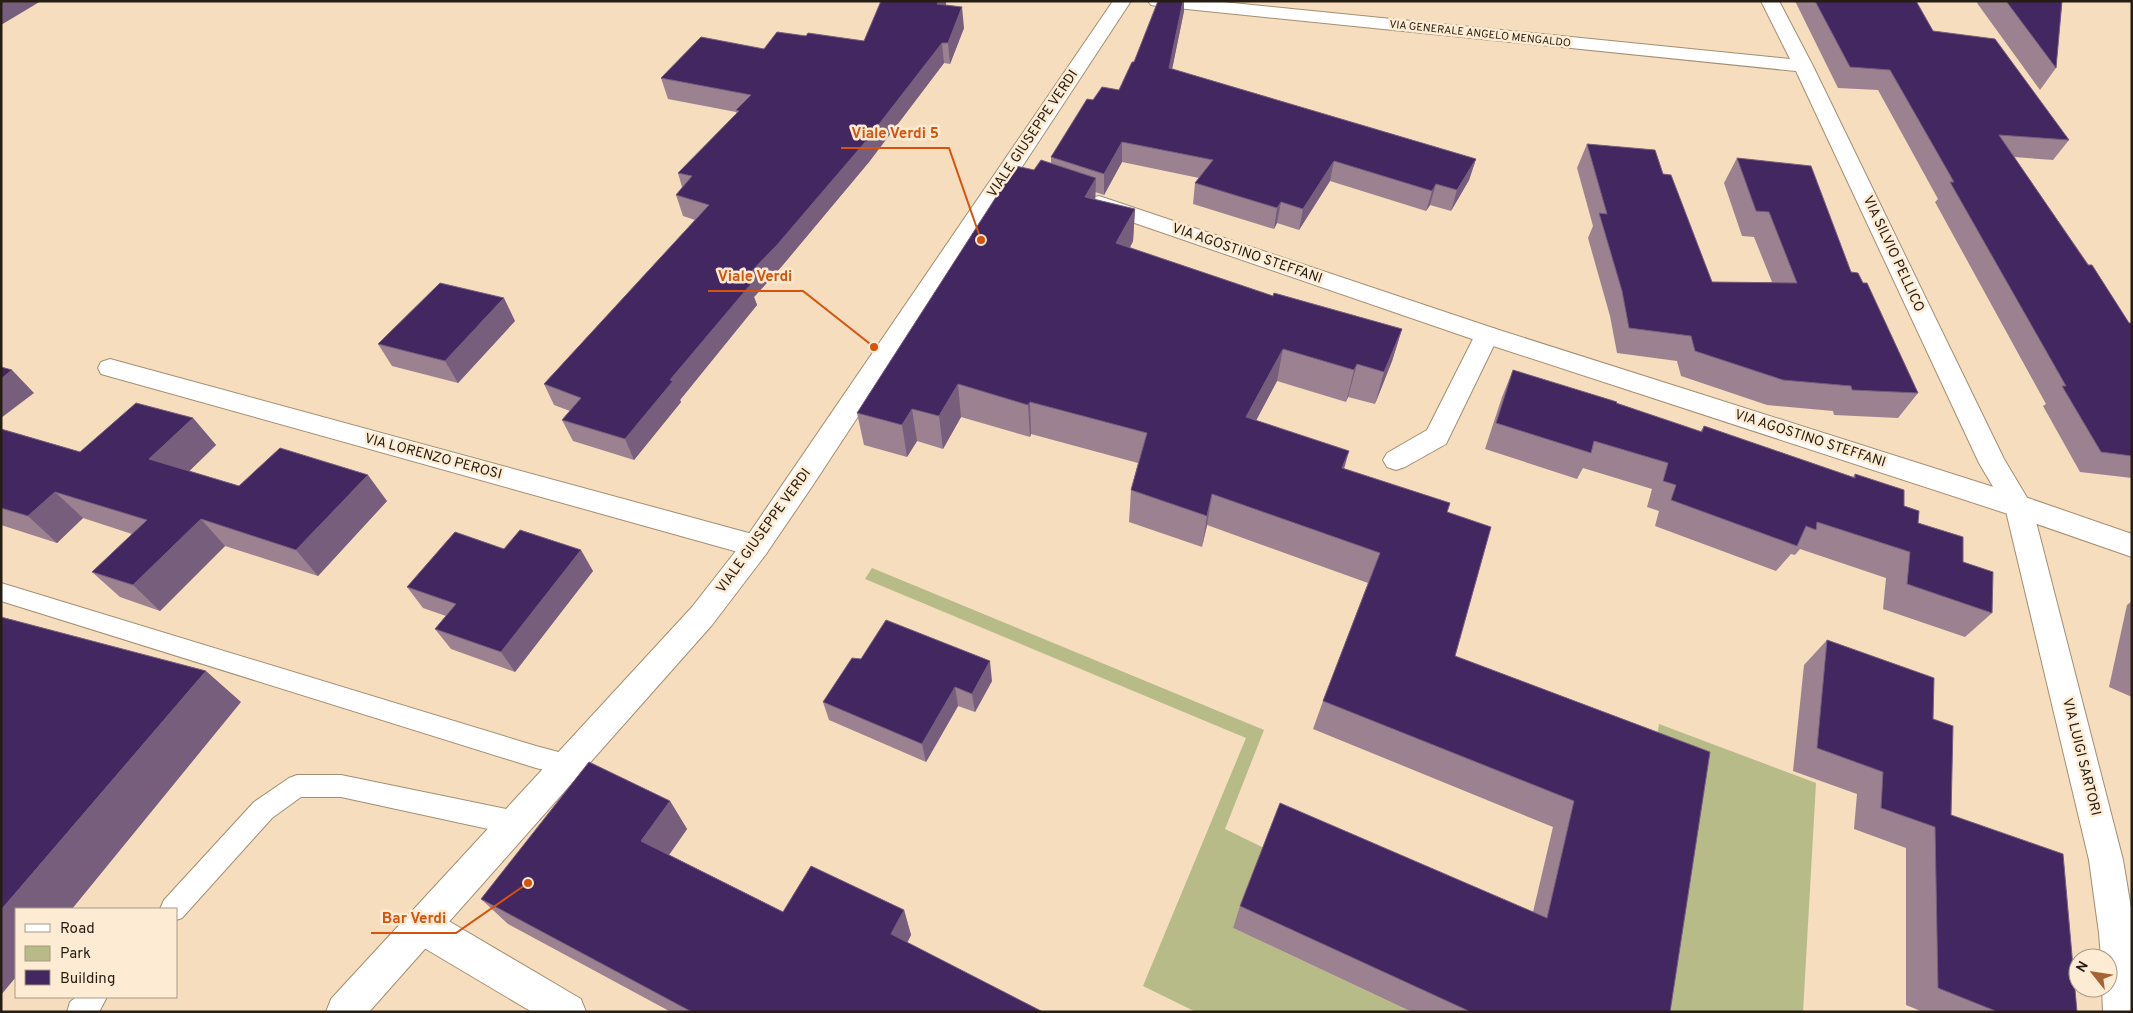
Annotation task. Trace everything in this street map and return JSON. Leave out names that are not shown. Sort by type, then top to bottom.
[{"type":"street","name":"VIALE GIUSEPPE VERDI","points":[[344,1012],[702,616],[756,546],[1019,176],[1122,1]]},
{"type":"street","name":"VIA GENERALE ANGELO MENGALDO","points":[[1157,1],[1803,66]]},
{"type":"street","name":"VIA SILVIO PELLICO","points":[[1770,1],[1803,66],[1992,463],[2018,506]]},
{"type":"street","name":"VIA AGOSTINO STEFFANI","points":[[1078,196],[1487,335],[2018,506],[2132,546]]},
{"type":"street","points":[[1396,460],[1437,437],[1487,335]]},
{"type":"street","name":"VIA LORENZO PEROSI","points":[[110,368],[756,546]]},
{"type":"street","name":"VIA LUIGI SARTORI","points":[[2018,506],[2106,860],[2117,933],[2122,1012]]},
{"type":"street","points":[[422,926],[568,1012]]},
{"type":"lane","points":[[1,592],[536,757],[569,765]]},
{"type":"lane","points":[[174,908],[263,810],[297,786],[341,786],[516,823]]},
{"type":"lane","points":[[80,1012],[93,998]]},
{"type":"green space","points":[[872,568],[1264,730],[1225,829],[1264,848],[1233,928],[1412,1012],[1196,1012],[1143,986],[1246,738],[865,579]]},
{"type":"green space","points":[[1659,724],[1816,783],[1803,1012],[1646,1012],[1652,766]]},
{"type":"building","points":[[881,1],[939,1],[937,4],[962,7],[948,43],[942,43],[866,141],[777,245],[742,281],[751,284],[670,380],[673,381],[625,439],[562,420],[581,398],[544,384],[709,205],[676,195],[692,176],[678,173],[739,111],[736,110],[751,95],[661,78],[701,37],[764,49],[777,32],[806,36],[808,33],[864,41]]},
{"type":"building","points":[[1158,1],[1183,1],[1169,68],[1476,159],[1457,190],[1436,184],[1432,191],[1334,161],[1303,209],[1281,202],[1277,208],[1195,183],[1213,160],[1122,142],[1104,174],[1051,157],[1087,99],[1093,100],[1102,87],[1119,90],[1132,62],[1134,62]]},
{"type":"building","points":[[1815,1],[1916,1],[1933,31],[1995,39],[2069,140],[1999,135],[2088,265],[2092,265],[2129,323],[2132,323],[2132,456],[2101,452],[2062,386],[2066,386],[1950,182],[1954,182],[1890,70],[1850,67]]},
{"type":"building","points":[[2006,1],[2062,1],[2056,68]]},
{"type":"building","points":[[1587,144],[1655,150],[1663,174],[1671,175],[1712,282],[1797,283],[1769,212],[1756,211],[1737,158],[1811,166],[1851,272],[1858,273],[1863,283],[1867,283],[1918,393],[1852,390],[1851,386],[1783,380],[1695,351],[1691,336],[1629,328],[1622,291],[1599,213],[1607,214]]},
{"type":"building","points":[[1041,160],[1096,178],[1085,197],[1135,209],[1116,243],[1273,296],[1274,293],[1402,329],[1384,372],[1357,364],[1354,370],[1283,349],[1246,417],[1349,451],[1342,468],[1450,503],[1447,512],[1491,527],[1455,656],[1710,752],[1670,1012],[1471,1012],[1240,906],[1280,803],[1547,918],[1574,801],[1323,701],[1380,553],[1212,494],[1207,516],[1131,490],[1147,433],[1030,402],[1028,405],[958,384],[939,416],[912,409],[902,425],[857,413],[1016,166],[1034,170]]},
{"type":"building","points":[[440,283],[504,298],[445,361],[378,344]]},
{"type":"building","points":[[1,367],[12,370],[1,379]]},
{"type":"building","points":[[1513,370],[1617,402],[1702,432],[1704,426],[1855,478],[1855,474],[1904,490],[1904,506],[1919,511],[1918,523],[1963,537],[1963,562],[1993,572],[1992,613],[1907,584],[1910,552],[1817,522],[1816,530],[1806,526],[1797,546],[1671,500],[1676,485],[1663,481],[1668,463],[1594,441],[1591,453],[1496,423]]},
{"type":"building","points":[[136,403],[193,418],[149,459],[239,486],[280,448],[368,475],[296,550],[201,519],[133,585],[92,572],[147,520],[55,492],[28,516],[1,508],[1,429],[80,452]]},
{"type":"building","points":[[520,530],[581,550],[501,652],[435,629],[456,604],[407,587],[455,532],[504,549]]},
{"type":"building","points":[[1,617],[206,671],[1,910]]},
{"type":"building","points":[[886,620],[990,661],[972,694],[955,687],[922,744],[823,702],[852,658],[861,659]]},
{"type":"building","points":[[1827,640],[1934,678],[1933,719],[1953,726],[1951,815],[2063,854],[2071,948],[2068,948],[2068,998],[2076,998],[2077,1012],[1998,1012],[1938,988],[1935,827],[1881,808],[1883,772],[1817,748]]},
{"type":"building","points":[[589,762],[670,801],[641,841],[783,912],[811,866],[904,910],[891,934],[1043,1012],[692,1012],[481,899]]},
{"type":"place","name":"Viale Verdi 5","points":[[981,240]]},
{"type":"place","name":"Viale Verdi","points":[[874,347]]},
{"type":"place","name":"Bar Verdi","points":[[528,883]]}]
